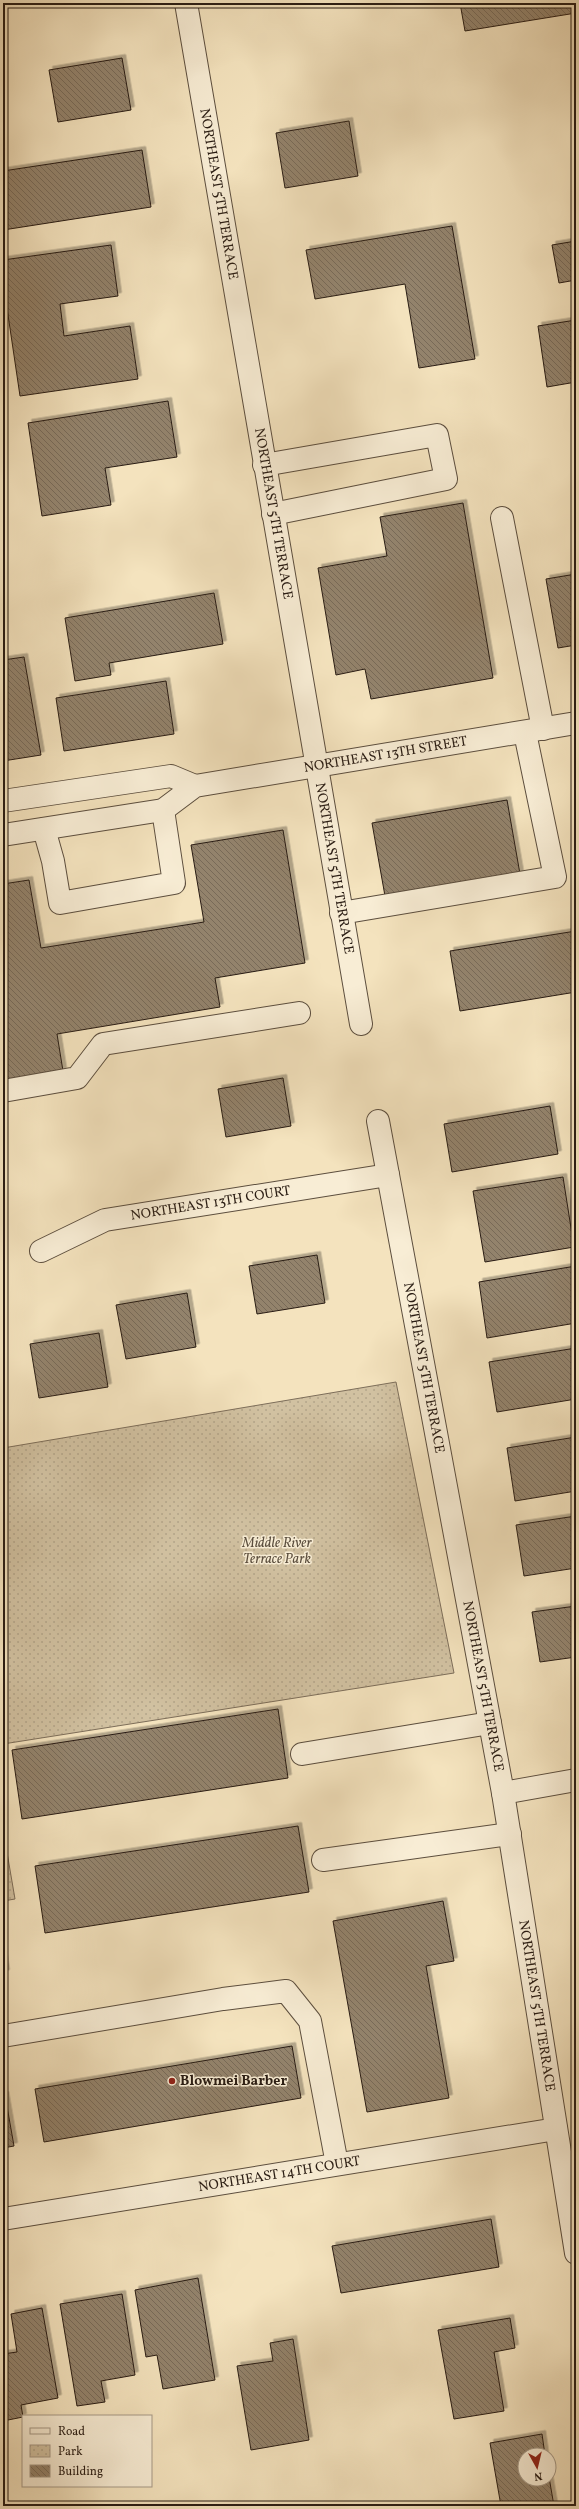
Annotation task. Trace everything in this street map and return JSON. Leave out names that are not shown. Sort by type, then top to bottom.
[{"type":"street","name":"NORTHEAST 5TH TERRACE","points":[[186,3],[361,1024]]},
{"type":"street","points":[[264,465],[437,435],[446,479],[273,514]]},
{"type":"street","points":[[341,913],[555,877],[502,518]]},
{"type":"street","name":"NORTHEAST 13TH STREET","points":[[3,835],[163,810],[195,786],[576,723]]},
{"type":"street","points":[[3,801],[171,776],[195,786]]},
{"type":"street","points":[[44,829],[53,861],[60,903],[174,883],[163,810]]},
{"type":"street","points":[[3,1091],[77,1078],[103,1044],[299,1013]]},
{"type":"street","name":"NORTHEAST 5TH TERRACE","points":[[378,1122],[503,1793],[576,2253]]},
{"type":"street","name":"NORTHEAST 13TH COURT","points":[[41,1251],[105,1220],[388,1175]]},
{"type":"street","points":[[302,1754],[490,1723]]},
{"type":"street","points":[[503,1793],[576,1780]]},
{"type":"street","points":[[323,1860],[510,1834]]},
{"type":"street","points":[[3,2036],[223,1999],[286,1991],[310,2021],[337,2164]]},
{"type":"street","name":"NORTHEAST 14TH COURT","points":[[3,2218],[556,2128]]},
{"type":"green space","name":"Middle River Terrace Park","points":[[396,1382],[454,1673],[3,1744],[3,1448]]},
{"type":"green space","points":[[3,1829],[15,1899],[3,1901]]},
{"type":"building","points":[[460,3],[576,3],[576,13],[465,31]]},
{"type":"building","points":[[122,58],[131,110],[58,122],[49,70]]},
{"type":"building","points":[[349,121],[358,176],[285,188],[276,133]]},
{"type":"building","points":[[142,150],[151,207],[3,230],[3,171]]},
{"type":"building","points":[[452,226],[475,359],[419,368],[405,284],[315,299],[306,250]]},
{"type":"building","points":[[576,241],[576,280],[559,283],[552,245]]},
{"type":"building","points":[[111,245],[118,296],[60,304],[64,336],[130,326],[138,379],[20,396],[3,281],[3,260]]},
{"type":"building","points":[[576,320],[576,382],[547,387],[538,326]]},
{"type":"building","points":[[168,401],[177,457],[105,468],[111,505],[42,516],[28,423]]},
{"type":"building","points":[[463,503],[493,678],[371,699],[365,669],[336,675],[318,568],[387,556],[380,517]]},
{"type":"building","points":[[576,574],[576,645],[558,648],[546,579]]},
{"type":"building","points":[[214,593],[223,644],[109,663],[111,675],[75,681],[65,618]]},
{"type":"building","points":[[24,657],[41,755],[3,761],[3,660]]},
{"type":"building","points":[[166,681],[174,734],[64,751],[56,698]]},
{"type":"building","points":[[507,800],[520,874],[385,896],[372,823]]},
{"type":"building","points":[[283,830],[305,963],[215,978],[220,1007],[57,1034],[63,1071],[3,1081],[3,884],[29,880],[41,948],[204,922],[191,845]]},
{"type":"building","points":[[576,931],[576,992],[460,1011],[450,951]]},
{"type":"building","points":[[283,1078],[291,1126],[226,1137],[218,1089]]},
{"type":"building","points":[[550,1106],[558,1154],[452,1172],[444,1124]]},
{"type":"building","points":[[563,1177],[574,1247],[485,1262],[473,1191]]},
{"type":"building","points":[[317,1255],[325,1303],[257,1314],[249,1266]]},
{"type":"building","points":[[576,1266],[576,1323],[487,1338],[479,1282]]},
{"type":"building","points":[[187,1293],[196,1347],[126,1359],[116,1305]]},
{"type":"building","points":[[99,1333],[108,1387],[39,1398],[30,1344]]},
{"type":"building","points":[[576,1348],[576,1399],[497,1412],[489,1362]]},
{"type":"building","points":[[576,1437],[576,1491],[515,1501],[507,1448]]},
{"type":"building","points":[[576,1516],[576,1568],[524,1576],[516,1525]]},
{"type":"building","points":[[576,1606],[576,1657],[540,1662],[532,1612]]},
{"type":"building","points":[[278,1709],[288,1778],[22,1819],[12,1750]]},
{"type":"building","points":[[298,1826],[309,1892],[45,1933],[35,1866]]},
{"type":"building","points":[[443,1901],[454,1961],[426,1966],[449,2098],[367,2112],[333,1921]]},
{"type":"building","points":[[3,1954],[6,1973],[3,1974]]},
{"type":"building","points":[[292,2046],[301,2098],[44,2142],[35,2089]]},
{"type":"building","points":[[3,2095],[5,2095],[14,2146],[3,2148]]},
{"type":"building","points":[[491,2219],[499,2267],[341,2293],[332,2246]]},
{"type":"building","points":[[198,2278],[215,2380],[163,2389],[157,2355],[146,2357],[135,2290]]},
{"type":"building","points":[[122,2294],[135,2375],[101,2381],[105,2402],[77,2406],[60,2304]]},
{"type":"building","points":[[42,2308],[58,2398],[21,2405],[22,2417],[3,2421],[3,2354],[17,2352],[11,2314]]},
{"type":"building","points":[[510,2318],[515,2348],[494,2352],[504,2411],[454,2419],[438,2330]]},
{"type":"building","points":[[293,2339],[309,2440],[251,2450],[237,2366],[273,2361],[270,2343]]},
{"type":"building","points":[[542,2434],[544,2447],[517,2447],[517,2487],[551,2487],[554,2506],[501,2506],[490,2443]]},
{"type":"place","name":"Blowmei Barber","points":[[172,2081]]}]
